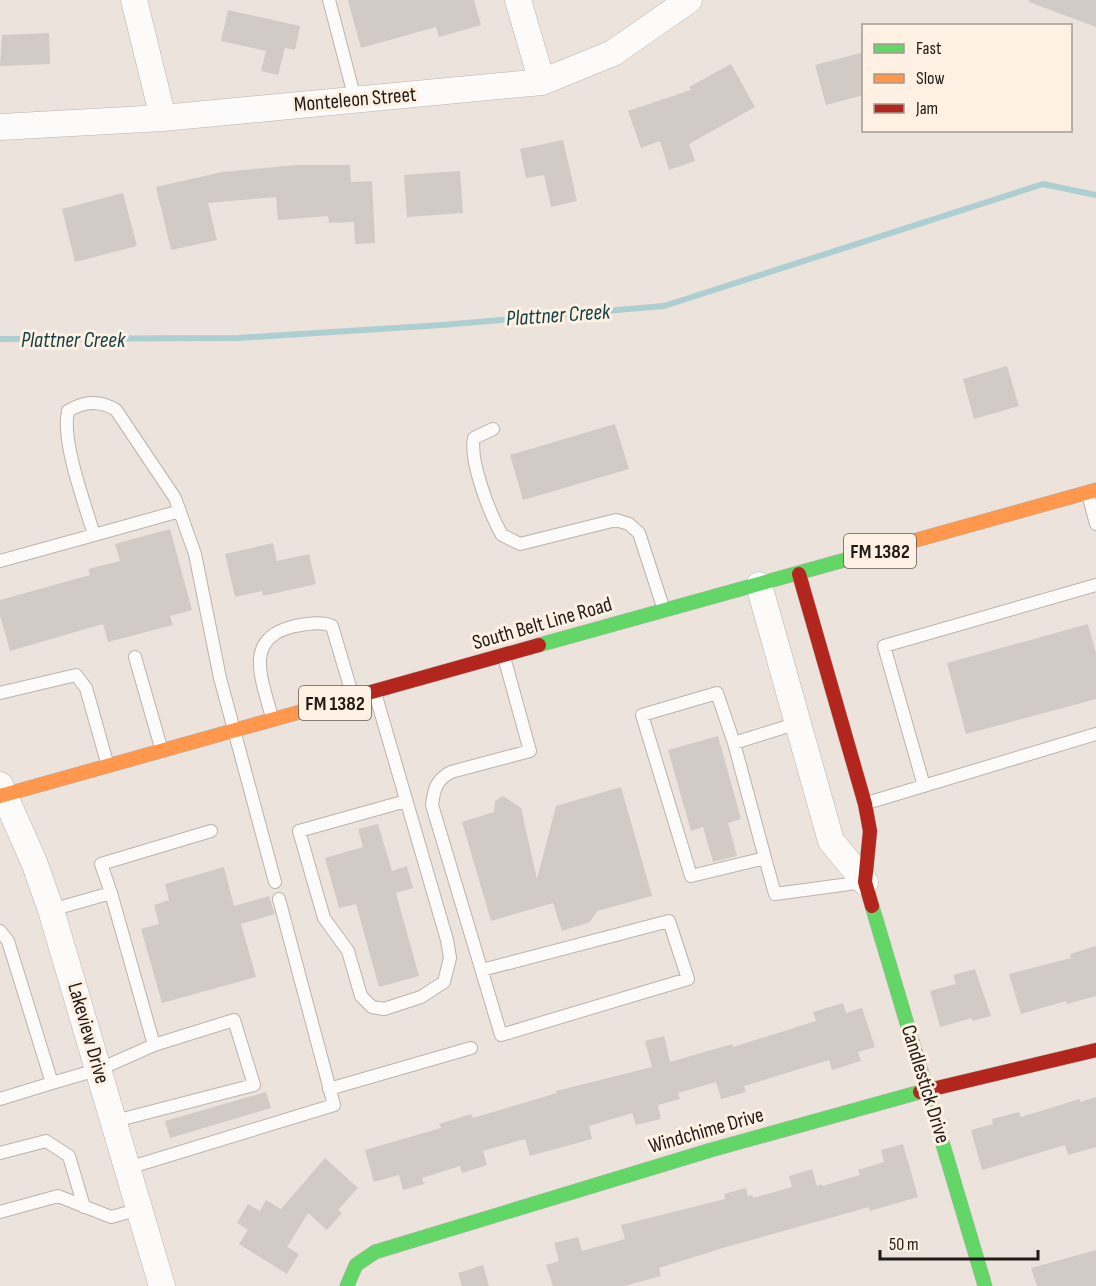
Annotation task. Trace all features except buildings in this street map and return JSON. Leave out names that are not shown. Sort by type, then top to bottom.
[{"type":"street","points":[[134,0],[163,118]]},
{"type":"street","points":[[518,0],[542,82]]},
{"type":"street","name":"Monteleon Street","points":[[0,127],[163,118],[542,82],[613,53],[689,0]]},
{"type":"street","name":"South Belt Line Road","points":[[2,792],[235,731],[1092,491]]},
{"type":"street","name":"Candlestick Drive","points":[[799,574],[865,804],[870,831],[865,882],[985,1286]]},
{"type":"street","name":"Candlestick Drive","points":[[759,585],[831,841],[865,882]]},
{"type":"street","name":"Lakeview Drive","points":[[2,792],[51,910],[100,1069],[162,1286]]},
{"type":"street","name":"Windchime Drive","points":[[347,1286],[356,1265],[375,1252],[711,1150],[928,1090],[1096,1050]]},
{"type":"lane","points":[[328,0],[355,99]]},
{"type":"lane","points":[[94,535],[74,466],[66,423],[68,411],[79,405],[105,403],[116,410],[157,468],[180,511],[195,554],[220,678],[275,882]]},
{"type":"lane","points":[[493,429],[474,438],[472,449],[490,511],[502,536],[520,544],[616,520],[629,524],[639,533],[664,611]]},
{"type":"lane","points":[[1092,491],[1096,524]]},
{"type":"lane","points":[[0,561],[180,511]]},
{"type":"lane","points":[[924,786],[884,646],[1096,585]]},
{"type":"lane","points":[[273,720],[258,662],[266,642],[275,633],[289,628],[315,623],[332,626],[353,698]]},
{"type":"lane","points":[[482,970],[669,921],[687,979],[501,1035],[432,805],[433,792],[439,778],[451,772],[530,751],[504,656]]},
{"type":"lane","points":[[135,657],[162,751]]},
{"type":"lane","points":[[0,693],[76,675],[86,688],[108,766]]},
{"type":"lane","points":[[374,692],[447,940],[450,958],[444,982],[435,989],[384,1009],[372,1007],[362,996],[348,951],[324,918],[299,831],[406,801]]},
{"type":"lane","points":[[765,858],[691,876],[642,715],[717,693],[734,743],[775,894],[865,882]]},
{"type":"lane","points":[[734,743],[798,723]]},
{"type":"lane","points":[[865,804],[1096,735]]},
{"type":"lane","points":[[154,1046],[101,864],[211,831]]},
{"type":"lane","points":[[51,910],[111,893]]},
{"type":"lane","points":[[128,1168],[334,1105],[279,899]]},
{"type":"lane","points":[[0,931],[9,940],[52,1083]]},
{"type":"lane","points":[[0,1099],[100,1069],[154,1046],[234,1020],[254,1085],[115,1121]]},
{"type":"lane","points":[[330,1089],[471,1048]]},
{"type":"lane","points":[[0,1153],[46,1140],[69,1156],[84,1207]]},
{"type":"lane","points":[[0,1212],[58,1196],[111,1217],[140,1209]]},
{"type":"waterway","name":"Plattner Creek","points":[[0,339],[238,338],[442,325],[664,306],[1043,184],[1096,195]]},
{"type":"traffic: fast","points":[[539,645],[859,556]]},
{"type":"traffic: fast","points":[[872,906],[985,1286]]},
{"type":"traffic: fast","points":[[347,1286],[356,1265],[375,1252],[711,1150],[920,1092]]},
{"type":"traffic: slow","points":[[859,556],[1096,490]]},
{"type":"traffic: slow","points":[[0,796],[332,703]]},
{"type":"traffic: jam","points":[[799,574],[865,804],[870,831],[865,882],[872,906]]},
{"type":"traffic: jam","points":[[332,703],[539,645]]},
{"type":"traffic: jam","points":[[920,1092],[1096,1050]]}]
